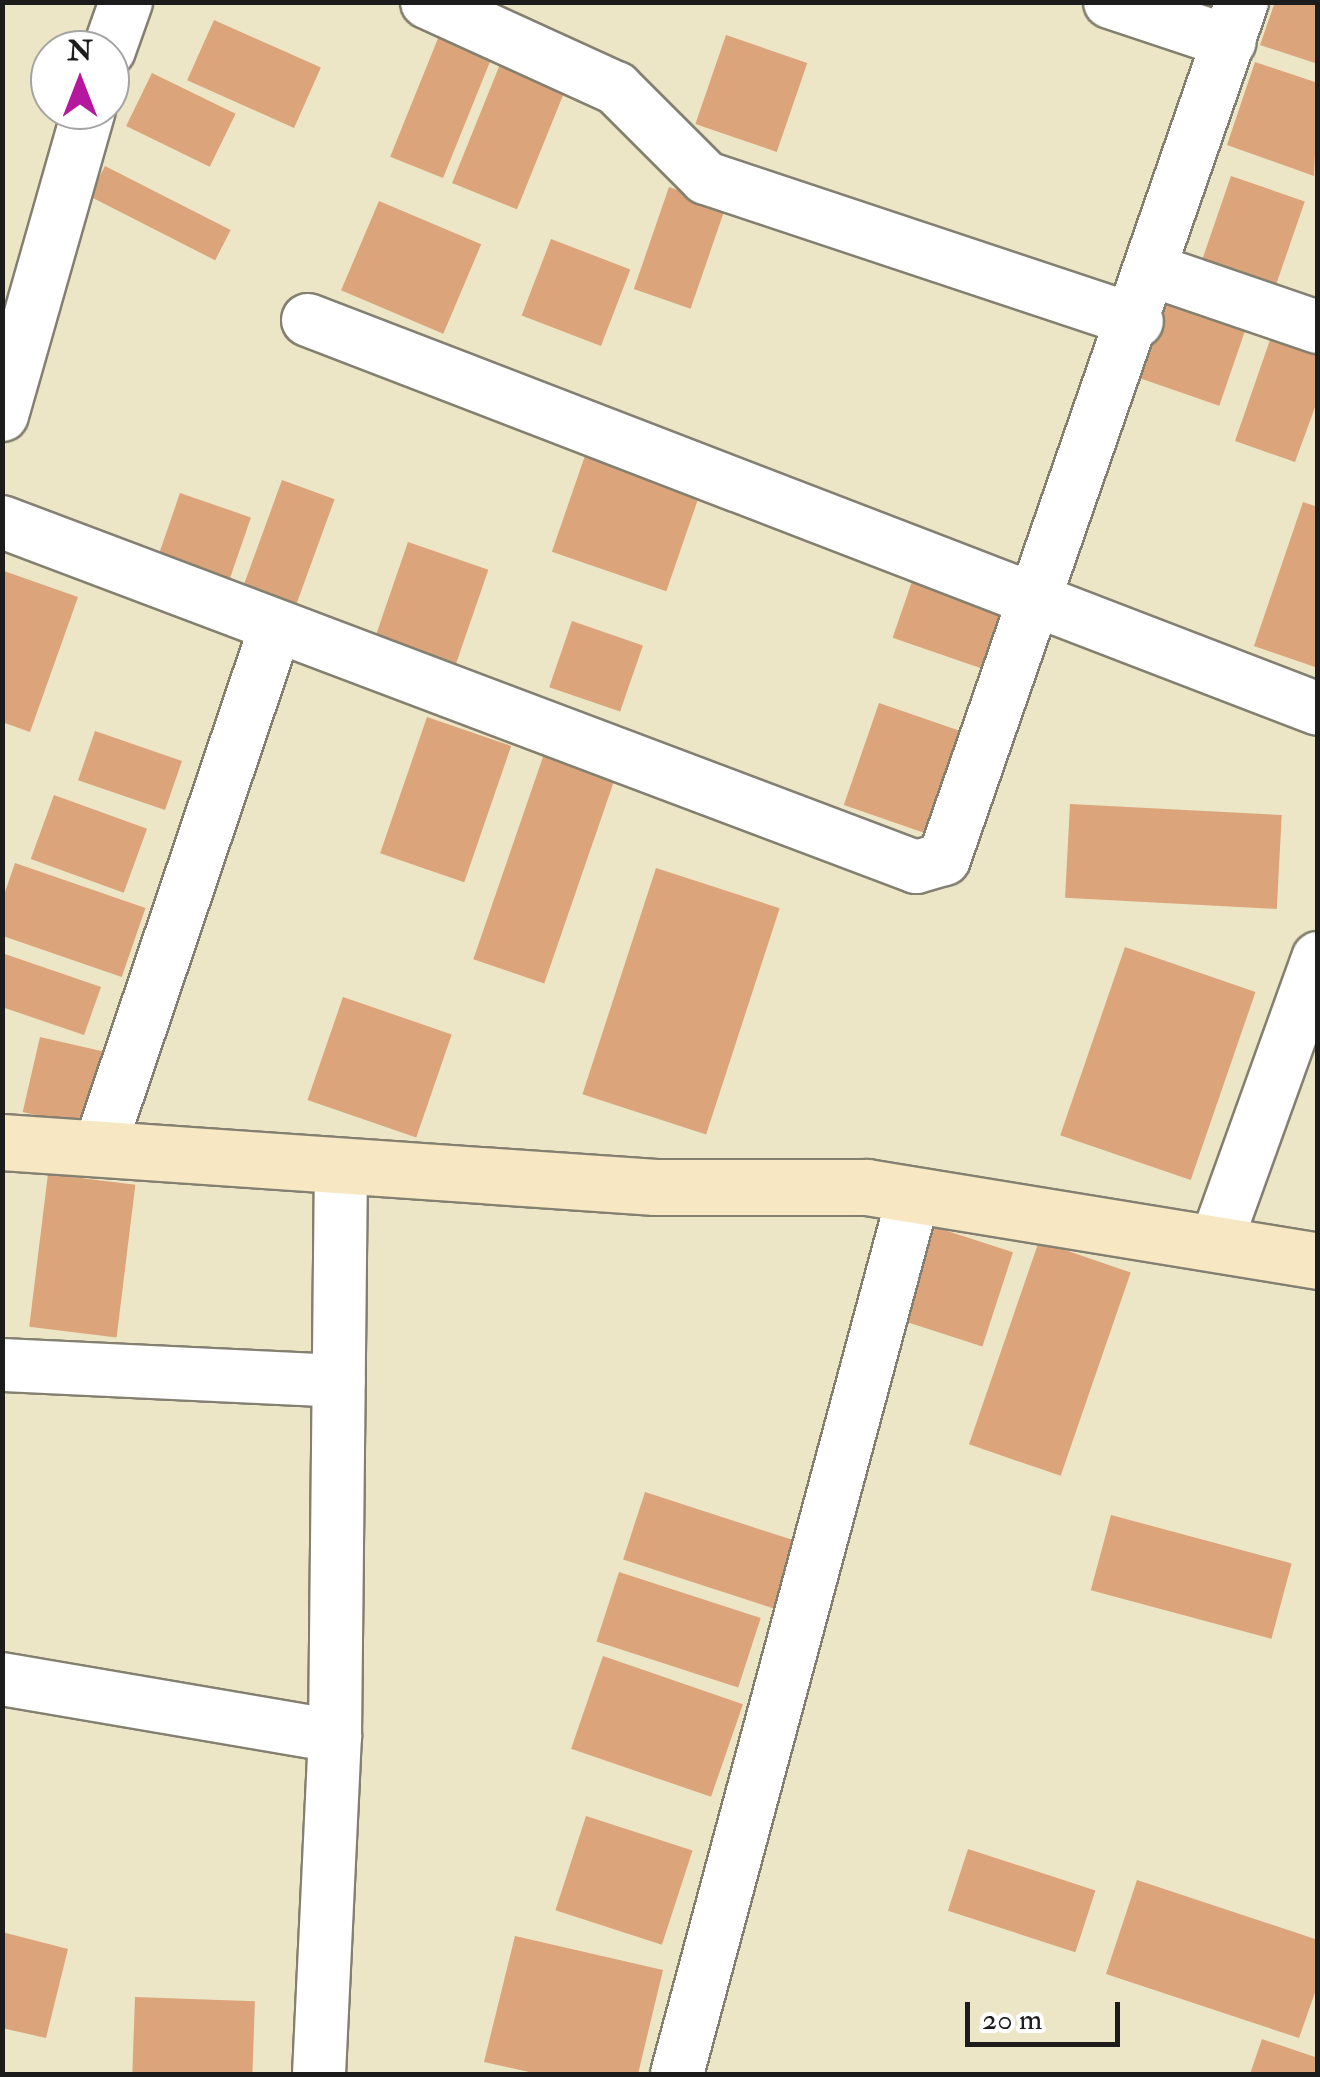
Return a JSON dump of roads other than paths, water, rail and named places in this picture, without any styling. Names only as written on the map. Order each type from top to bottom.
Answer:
[{"type":"street","points":[[117,30],[126,2]]},
{"type":"street","points":[[427,2],[616,88],[706,178],[1137,321]]},
{"type":"street","points":[[2,522],[274,629],[916,867],[944,858],[959,832],[1137,321],[1236,22],[1110,2]]},
{"type":"street","points":[[2,415],[82,130]]},
{"type":"street","points":[[1154,271],[1318,327]]},
{"type":"street","points":[[308,320],[1041,596],[1318,709]]},
{"type":"street","points":[[100,1149],[274,629]]},
{"type":"street","points":[[1216,1242],[1318,958]]},
{"type":"street","points":[[2,1142],[341,1167],[914,1194],[1318,1262]]},
{"type":"street","points":[[319,2074],[335,1736],[341,1167]]},
{"type":"street","points":[[677,2074],[914,1194]]},
{"type":"street","points":[[2,1365],[338,1381]]},
{"type":"street","points":[[2,1679],[335,1736]]}]
